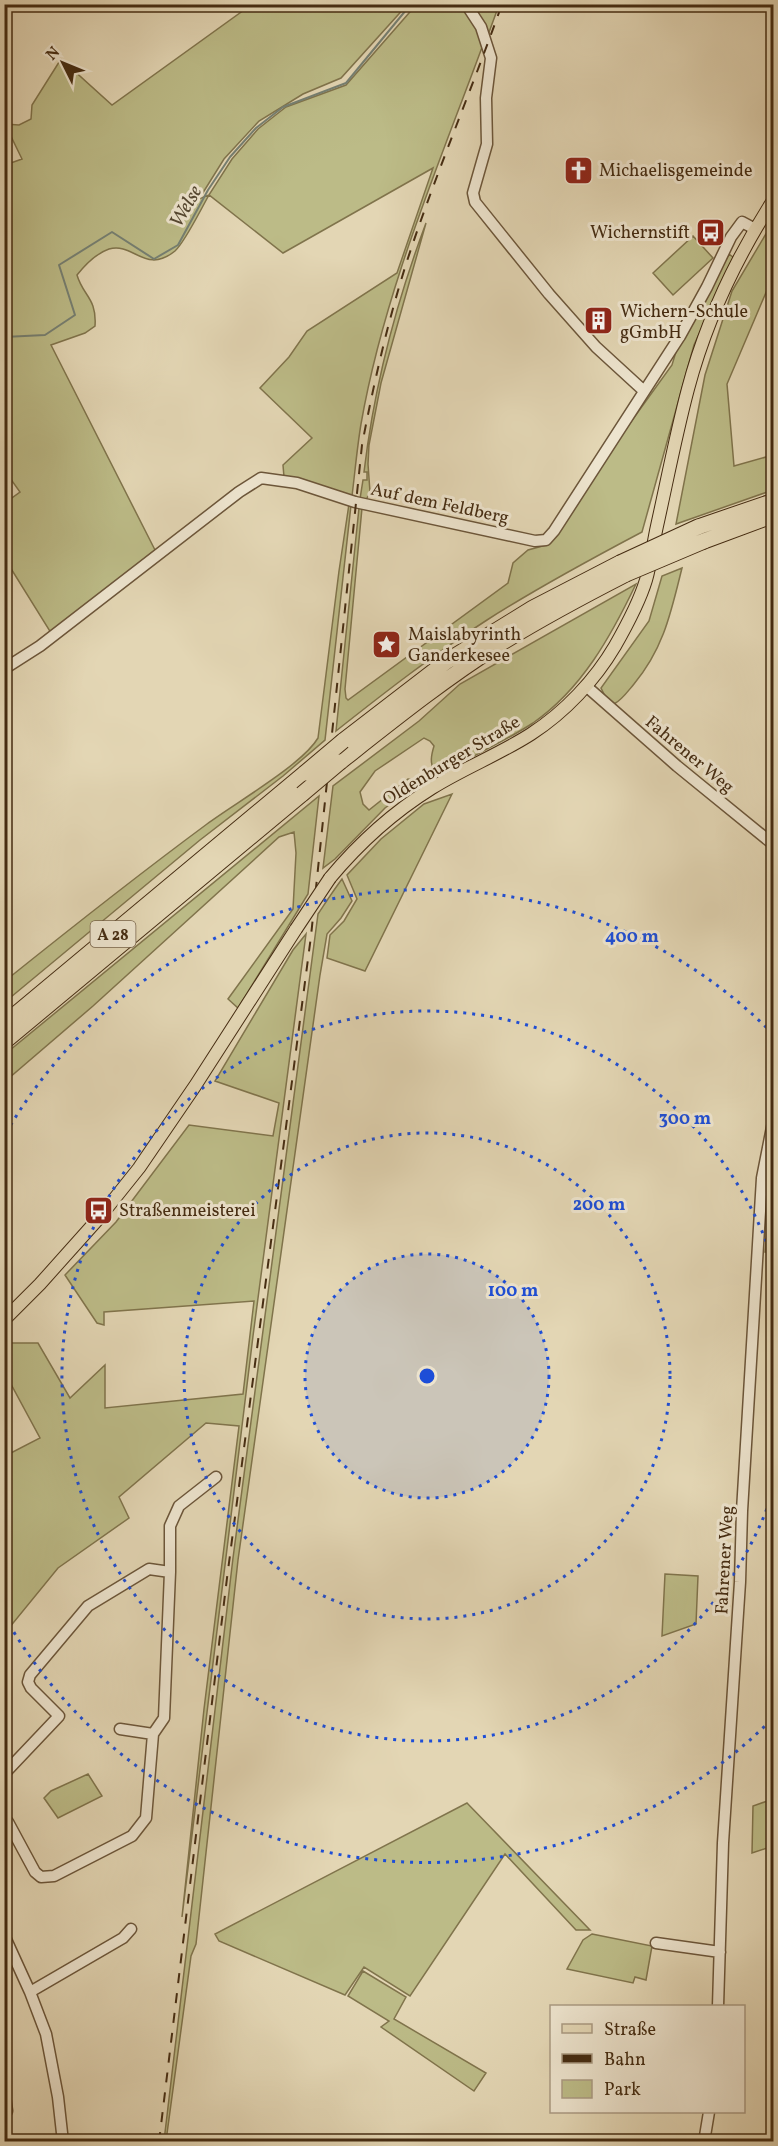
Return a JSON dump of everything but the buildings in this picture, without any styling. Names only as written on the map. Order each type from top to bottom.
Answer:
[{"type":"highway","name":"A 28","points":[[4,1024],[343,741],[447,662],[533,608],[774,501]]},
{"type":"highway","name":"A 28","points":[[701,534],[774,515]]},
{"type":"highway","name":"A 28","points":[[4,1042],[340,762],[413,705],[497,646],[623,568]]},
{"type":"main road","name":"Oldenburger Straße","points":[[4,1320],[40,1284],[99,1218],[139,1168],[330,878],[360,843],[384,821],[433,787],[532,734],[586,686],[614,647],[632,614],[646,580],[691,380],[710,321],[755,228],[774,199]]},
{"type":"street","points":[[466,4],[481,27],[491,58],[486,98],[487,144],[473,192],[476,202],[526,266],[588,338],[644,391]]},
{"type":"street","name":"Auf dem Feldberg","points":[[4,669],[40,646],[239,492],[261,478],[297,483],[363,504],[536,541],[546,540],[680,336],[731,237],[742,222],[755,228]]},
{"type":"street","name":"Fahrener Weg","points":[[586,686],[774,845]]},
{"type":"street","name":"Fahrener Weg","points":[[718,2005],[723,1843],[741,1582],[742,1517],[762,1178],[774,1117]]},
{"type":"street","points":[[6,1820],[35,1872],[41,1877],[54,1876],[132,1836],[146,1818],[153,1734],[164,1718],[170,1526],[179,1506],[216,1477]]},
{"type":"street","points":[[4,1774],[58,1716],[31,1688],[28,1682],[30,1675],[88,1606],[149,1569],[170,1572]]},
{"type":"street","points":[[120,1729],[153,1734]]},
{"type":"street","points":[[30,1992],[123,1938],[131,1929]]},
{"type":"street","points":[[4,1935],[46,2034],[58,2097],[63,2142]]},
{"type":"street","points":[[656,1942],[720,1952]]},
{"type":"street","points":[[4,2089],[7,2111],[4,2115]]},
{"type":"street","points":[[708,2113],[704,2140],[718,2142]]},
{"type":"green space","points":[[251,5],[407,5],[341,78],[303,94],[259,121],[224,159],[199,199],[209,195],[183,240],[175,251],[165,258],[148,259],[118,248],[109,249],[87,263],[77,275],[92,303],[95,326],[85,333],[51,345],[155,550],[51,633],[5,559],[5,503],[20,492],[5,471],[5,165],[22,159],[5,124],[19,125],[31,119],[32,105],[61,59],[112,105]]},
{"type":"green space","points":[[416,5],[460,5],[478,27],[484,42],[414,230],[383,326],[361,424],[352,496],[284,477],[283,465],[312,438],[260,388],[289,357],[307,331],[397,273],[433,168],[283,253],[209,195],[232,159],[258,129],[286,107],[346,85]]},
{"type":"green space","points":[[470,5],[499,5],[488,35]]},
{"type":"green space","points":[[773,222],[773,276],[727,384],[734,466],[773,455],[773,490],[676,524],[705,375],[732,291]]},
{"type":"green space","points":[[426,223],[381,383],[369,445],[370,492],[366,500],[360,499],[363,480],[367,480],[367,472],[364,472],[368,440],[380,377],[405,284]]},
{"type":"green space","points":[[693,236],[713,258],[673,295],[653,273]]},
{"type":"green space","points":[[729,254],[734,258],[694,345],[642,532],[544,585],[467,633],[336,731],[359,508],[362,508],[345,689],[348,700],[508,583],[513,563],[528,550],[546,545],[560,530],[625,430],[672,365],[678,345]]},
{"type":"green space","points":[[349,504],[351,505],[325,740],[283,776],[200,840],[5,1002],[5,981],[181,843],[283,772],[310,749],[318,738]]},
{"type":"green space","points":[[682,568],[665,629],[653,657],[634,684],[614,704],[605,696],[601,688],[649,621],[662,576]]},
{"type":"green space","points":[[636,584],[605,642],[581,678],[533,723],[440,774],[434,772],[432,765],[434,746],[424,738],[375,771],[360,792],[363,804],[369,810],[408,779],[415,780],[415,786],[385,808],[335,859],[323,868],[333,786],[419,721],[460,684]]},
{"type":"green space","points":[[452,794],[365,971],[327,958],[330,935],[344,921],[357,899],[347,875],[381,839],[424,804]]},
{"type":"green space","points":[[319,796],[308,894],[238,1008],[228,999],[293,909],[296,853],[294,832],[279,837],[93,1006],[9,1078],[4,1055]]},
{"type":"green space","points":[[342,879],[352,901],[327,934],[320,975],[238,1560],[196,1944],[191,1956],[166,2141],[164,2141],[233,1558],[318,914]]},
{"type":"green space","points":[[306,934],[253,1336],[182,1917],[204,1709],[239,1426],[206,1423],[119,1497],[129,1518],[58,1568],[5,1633],[5,1456],[40,1438],[5,1373],[5,1343],[38,1343],[70,1398],[105,1365],[105,1408],[243,1394],[254,1301],[104,1312],[104,1325],[97,1323],[65,1275],[116,1222],[189,1125],[273,1136],[279,1103],[215,1081],[293,950]]},
{"type":"green space","points":[[773,1141],[773,1252],[765,1252],[771,1192],[766,1177]]},
{"type":"green space","points":[[665,1574],[698,1576],[696,1624],[662,1636]]},
{"type":"green space","points":[[88,1774],[102,1796],[58,1818],[44,1798],[51,1791]]},
{"type":"green space","points":[[773,1799],[773,1846],[752,1853],[753,1806]]},
{"type":"green space","points":[[467,1803],[590,1930],[576,1930],[505,1854],[410,1996],[364,1967],[345,1995],[219,1941],[215,1934]]},
{"type":"green space","points":[[592,1934],[652,1946],[646,1980],[635,1977],[633,1983],[567,1969],[583,1940]]},
{"type":"green space","points":[[363,1971],[406,1997],[394,2019],[486,2073],[474,2091],[381,2027],[389,2021],[348,1996]]},
{"type":"waterway","name":"Welse","points":[[4,337],[45,335],[75,315],[59,265],[112,232],[154,259],[178,245],[208,190],[230,157],[256,128],[283,107],[346,83],[411,4]]},
{"type":"railway","points":[[159,2142],[227,1578],[311,936],[362,445],[382,351],[408,258],[502,4]]},
{"type":"place","name":"Michaelisgemeinde","points":[[578,170]]},
{"type":"place","name":"Wichernstift","points":[[711,232]]},
{"type":"place","name":"Wichern-Schule gGmbH","points":[[599,321]]},
{"type":"place","name":"Maislabyrinth Ganderkesee","points":[[387,644]]},
{"type":"place","name":"Straßenmeisterei","points":[[98,1210]]}]
